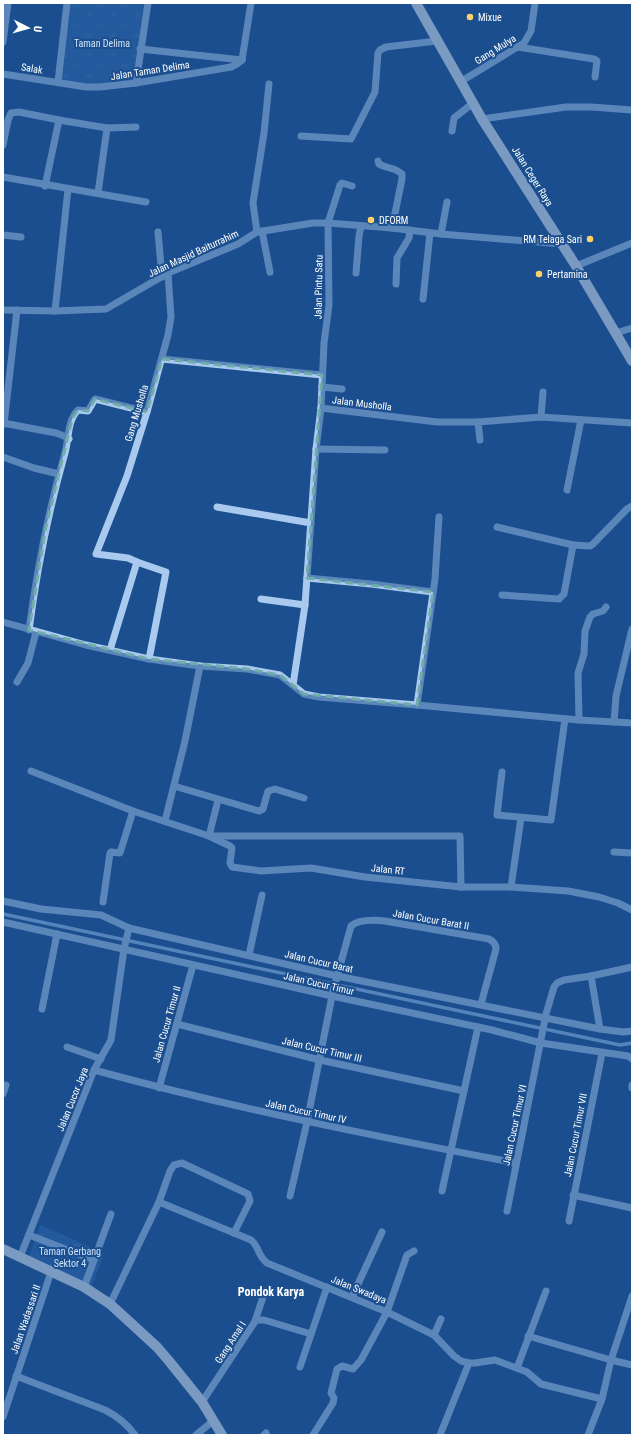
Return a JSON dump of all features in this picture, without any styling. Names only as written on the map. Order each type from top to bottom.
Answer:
[{"type":"main road","name":"Jalan Ceger Raya","points":[[416,3],[482,119],[576,266],[632,361]]},
{"type":"main road","points":[[3,1249],[84,1287],[110,1304],[157,1347],[202,1402],[222,1435]]},
{"type":"street","points":[[3,42],[8,3]]},
{"type":"street","points":[[58,82],[67,3]]},
{"type":"street","points":[[136,83],[148,3]]},
{"type":"street","points":[[140,49],[242,60],[251,3]]},
{"type":"street","name":"Gang Mulya","points":[[460,82],[524,43],[531,31],[535,3]]},
{"type":"street","points":[[301,136],[351,139],[375,92],[378,52],[386,46],[437,41]]},
{"type":"street","points":[[518,47],[594,59],[597,61],[595,77]]},
{"type":"street","name":"Jalan Taman Delima","points":[[58,82],[100,87],[136,83],[231,67],[242,60]]},
{"type":"street","name":"Salak","points":[[3,74],[58,82]]},
{"type":"street","points":[[268,84],[264,133],[252,203],[270,272]]},
{"type":"street","points":[[452,131],[454,118],[473,103]]},
{"type":"street","points":[[482,119],[566,107],[632,110]]},
{"type":"street","points":[[3,144],[11,113],[19,112],[107,128],[136,127]]},
{"type":"street","points":[[45,186],[58,120]]},
{"type":"street","points":[[98,193],[107,128]]},
{"type":"street","points":[[378,161],[382,166],[394,168],[402,174],[392,228]]},
{"type":"street","points":[[3,177],[45,186],[98,193],[146,202]]},
{"type":"street","name":"Jalan Pintu Satu","points":[[321,408],[324,343],[329,305],[328,223],[340,185],[342,183],[352,186]]},
{"type":"street","points":[[55,311],[68,189]]},
{"type":"street","points":[[441,234],[447,202]]},
{"type":"street","name":"Jalan Masjid Baiturrahim","points":[[3,310],[55,311],[106,308],[168,273],[238,244],[260,232],[313,223],[392,228],[430,233],[562,244]]},
{"type":"street","points":[[356,273],[361,226]]},
{"type":"street","points":[[396,284],[397,258],[409,238],[410,230]]},
{"type":"street","points":[[158,232],[162,277]]},
{"type":"street","points":[[423,299],[430,233]]},
{"type":"street","points":[[3,235],[21,237]]},
{"type":"street","points":[[576,266],[632,243]]},
{"type":"street","name":"Gang Musholla","points":[[137,562],[128,558],[96,554],[127,476],[162,359],[171,317],[168,273]]},
{"type":"street","points":[[17,310],[3,424],[56,433],[69,439]]},
{"type":"street","points":[[616,334],[632,328]]},
{"type":"street","points":[[162,359],[322,375]]},
{"type":"street","points":[[322,387],[342,389]]},
{"type":"street","points":[[541,417],[543,392]]},
{"type":"street","points":[[17,682],[28,662],[33,631],[33,601],[45,531],[69,439],[72,419],[78,410],[88,412],[95,399],[147,412]]},
{"type":"street","name":"Jalan Musholla","points":[[293,685],[307,578],[316,449],[321,408],[438,422],[478,422],[541,417],[632,423]]},
{"type":"street","points":[[567,490],[581,420]]},
{"type":"street","points":[[478,422],[480,440]]},
{"type":"street","points":[[316,449],[385,450]]},
{"type":"street","points":[[3,457],[34,468],[59,474]]},
{"type":"street","points":[[497,527],[573,545],[590,546],[627,509],[632,506]]},
{"type":"street","points":[[217,507],[310,523]]},
{"type":"street","points":[[417,705],[435,578],[439,517]]},
{"type":"street","points":[[502,595],[561,598],[564,594],[573,545]]},
{"type":"street","points":[[110,650],[137,562],[166,572],[148,659]]},
{"type":"street","points":[[307,578],[433,592]]},
{"type":"street","points":[[262,599],[304,605]]},
{"type":"street","points":[[579,720],[578,673],[584,654],[585,631],[590,617],[593,614],[603,611],[606,607]]},
{"type":"street","points":[[3,622],[33,631],[148,659],[200,666],[247,669],[280,675],[304,694],[319,698],[417,705],[565,719],[632,723]]},
{"type":"street","points":[[614,722],[616,696],[632,629]]},
{"type":"street","points":[[165,821],[200,666]]},
{"type":"street","points":[[502,772],[497,815],[551,820],[565,719]]},
{"type":"street","name":"Jalan RT","points":[[31,771],[133,811],[208,836],[230,846],[232,848],[230,863],[232,867],[261,871],[311,868],[365,877],[461,887],[511,887],[568,890],[599,897],[618,903],[632,910]]},
{"type":"street","points":[[174,786],[259,811],[263,809],[268,791],[270,790],[275,789],[304,798]]},
{"type":"street","points":[[218,800],[208,836],[460,836],[461,887]]},
{"type":"street","points":[[103,902],[110,853],[120,853],[133,811]]},
{"type":"street","points":[[511,887],[521,818]]},
{"type":"street","points":[[614,852],[632,854]]},
{"type":"street","points":[[249,955],[262,895]]},
{"type":"street","name":"Jalan Cucur Barat","points":[[3,901],[41,909],[101,915],[129,929],[249,955],[336,977],[481,1004],[545,1020],[623,1032],[632,1031]]},
{"type":"street","name":"Jalan Cucur Barat II","points":[[336,977],[350,928],[356,923],[385,921],[489,939],[494,943],[496,949],[481,1004]]},
{"type":"street","name":"Jalan Cucur Timur","points":[[3,922],[125,947],[193,965],[333,994],[541,1041],[602,1053],[628,1056],[632,1059]]},
{"type":"street","name":"Jalan Cucor Jaya","points":[[20,1257],[94,1070],[111,1040],[129,929]]},
{"type":"street","points":[[42,1009],[57,934]]},
{"type":"street","name":"Jalan Cucur Timur II","points":[[159,1088],[193,965]]},
{"type":"street","points":[[600,1029],[591,976],[632,967]]},
{"type":"street","name":"Jalan Cucur Timur VI","points":[[507,1211],[545,1020],[552,992],[555,984],[564,980],[591,976]]},
{"type":"street","points":[[290,1196],[307,1122],[336,977]]},
{"type":"street","name":"Jalan Cucur Timur III","points":[[177,1024],[320,1060],[464,1091]]},
{"type":"street","points":[[442,1191],[478,1027]]},
{"type":"street","points":[[67,1047],[101,1059]]},
{"type":"street","name":"Jalan Cucur Timur VII","points":[[569,1221],[602,1053]]},
{"type":"street","name":"Jalan Cucur Timur IV","points":[[94,1070],[159,1088],[307,1122],[516,1164]]},
{"type":"street","points":[[3,1094],[6,1085]]},
{"type":"street","points":[[110,1304],[159,1202],[170,1171],[174,1165],[182,1164],[248,1194],[250,1201],[234,1234]]},
{"type":"street","points":[[573,1196],[632,1208]]},
{"type":"street","name":"Jalan Swadaya","points":[[159,1202],[253,1241],[256,1244],[261,1257],[267,1262],[387,1312],[434,1335],[456,1358],[469,1363]]},
{"type":"street","points":[[84,1287],[111,1214]]},
{"type":"street","points":[[352,1297],[382,1232]]},
{"type":"street","points":[[29,1235],[94,1260]]},
{"type":"street","points":[[313,1435],[333,1404],[334,1398],[331,1393],[337,1369],[342,1366],[353,1369],[361,1360],[387,1312],[406,1255],[414,1252]]},
{"type":"street","name":"Jalan Wadassari II","points":[[3,1417],[7,1394],[16,1376],[51,1272]]},
{"type":"street","points":[[300,1367],[327,1287]]},
{"type":"street","points":[[255,1321],[265,1291]]},
{"type":"street","points":[[517,1368],[546,1291]]},
{"type":"street","points":[[588,1435],[602,1399],[612,1360],[632,1296]]},
{"type":"street","name":"Gang Amal I","points":[[202,1402],[255,1321],[259,1319],[264,1320],[311,1334]]},
{"type":"street","points":[[434,1335],[441,1319]]},
{"type":"street","points":[[528,1336],[632,1365]]},
{"type":"street","points":[[440,1435],[469,1363],[495,1360],[530,1373],[541,1384],[602,1399]]},
{"type":"street","points":[[16,1376],[105,1410],[125,1423],[135,1435]]},
{"type":"street","points":[[196,1435],[213,1421]]},
{"type":"highlighted area","points":[[162,359],[322,375],[307,578],[433,592],[417,705],[304,694],[280,675],[247,669],[149,659],[29,630],[45,531],[72,419],[78,410],[88,411],[95,399],[147,412]]},
{"type":"green space","name":"Taman Delima","points":[[67,3],[148,3],[136,83],[114,86],[58,82]]},
{"type":"green space","name":"Taman Gerbang Sektor 4","points":[[40,1225],[104,1253],[92,1286],[29,1257]]},
{"type":"waterway","points":[[3,914],[620,1045],[632,1043]]},
{"type":"place","name":"Mixue","points":[[470,17]]},
{"type":"place","name":"DFORM","points":[[371,220]]},
{"type":"place","name":"RM Telaga Sari","points":[[590,239]]},
{"type":"place","name":"Pertamina","points":[[539,274]]},
{"type":"district","name":"Pondok Karya","points":[[271,1292]]}]
